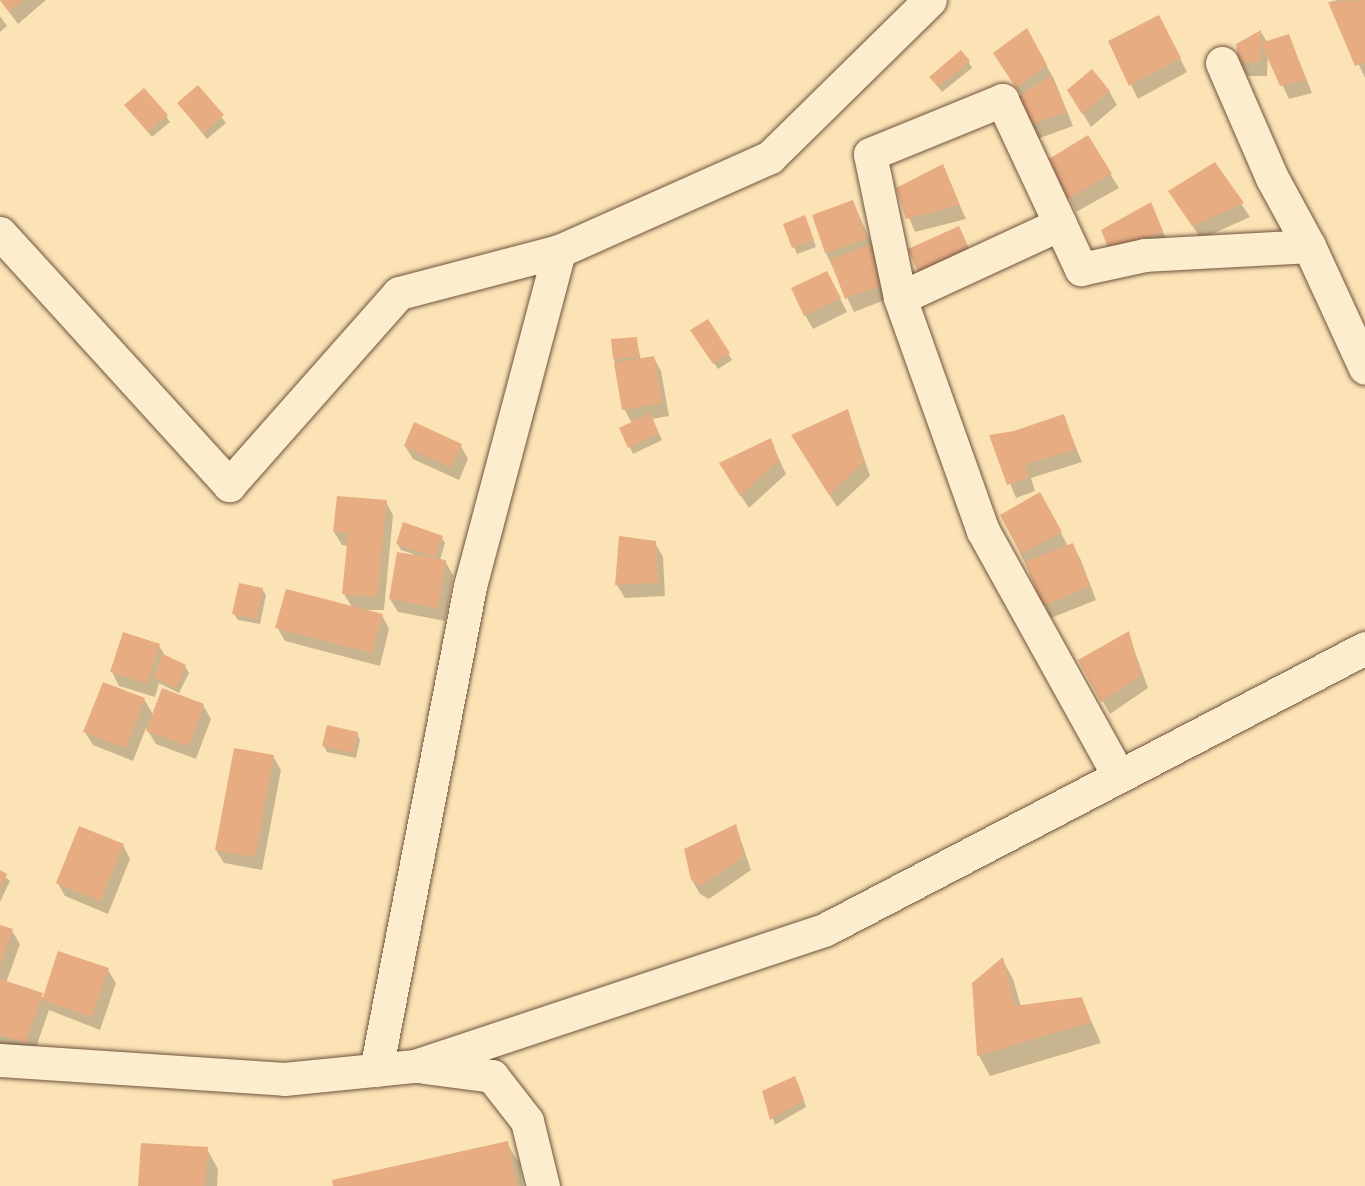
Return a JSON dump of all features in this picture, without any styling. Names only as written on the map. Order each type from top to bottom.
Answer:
[{"type":"street","points":[[0,233],[229,485],[399,292],[559,251],[770,157],[930,0]]},
{"type":"street","points":[[1222,63],[1272,178],[1309,246],[1365,368]]},
{"type":"street","points":[[1119,776],[982,531],[900,298],[870,154],[1002,100],[1081,269],[1145,255],[1309,246]]},
{"type":"street","points":[[900,298],[1060,224]]},
{"type":"street","points":[[376,1070],[470,586],[559,251]]},
{"type":"street","points":[[0,1060],[284,1079],[415,1066],[826,929],[1365,648]]},
{"type":"street","points":[[415,1066],[492,1076],[527,1121],[543,1186]]},
{"type":"building","points":[[0,0],[23,0],[9,12]]},
{"type":"building","points":[[1365,0],[1365,63],[1355,66],[1328,2]]},
{"type":"building","points":[[1159,15],[1181,58],[1129,86],[1108,41]]},
{"type":"building","points":[[1027,28],[1047,65],[1016,88],[993,53]]},
{"type":"building","points":[[1261,30],[1260,62],[1239,63],[1236,44]]},
{"type":"building","points":[[1289,34],[1306,80],[1280,86],[1261,43]]},
{"type":"building","points":[[961,50],[970,61],[938,87],[929,77]]},
{"type":"building","points":[[1092,69],[1110,91],[1082,114],[1067,90]]},
{"type":"building","points":[[1051,76],[1067,112],[1027,126],[1014,99]]},
{"type":"building","points":[[198,85],[224,115],[203,133],[177,103]]},
{"type":"building","points":[[144,88],[168,115],[148,132],[124,105]]},
{"type":"building","points":[[1088,135],[1112,174],[1067,199],[1049,159]]},
{"type":"building","points":[[1215,162],[1244,203],[1192,226],[1168,191]]},
{"type":"building","points":[[943,164],[960,205],[906,219],[896,188]]},
{"type":"building","points":[[853,200],[867,239],[825,253],[812,215]]},
{"type":"building","points":[[1151,202],[1163,231],[1111,255],[1101,230]]},
{"type":"building","points":[[805,215],[814,240],[792,248],[783,224]]},
{"type":"building","points":[[959,226],[972,255],[920,277],[908,249]]},
{"type":"building","points":[[874,243],[889,282],[845,299],[830,260]]},
{"type":"building","points":[[827,271],[841,298],[804,316],[791,288]]},
{"type":"building","points":[[708,319],[730,353],[713,364],[690,330]]},
{"type":"building","points":[[637,337],[639,357],[613,359],[611,339]]},
{"type":"building","points":[[654,356],[662,403],[622,410],[614,363]]},
{"type":"building","points":[[848,409],[864,462],[829,495],[791,435]]},
{"type":"building","points":[[650,413],[659,433],[628,448],[619,428]]},
{"type":"building","points":[[1064,414],[1076,449],[1025,465],[1029,477],[1007,485],[989,435],[1014,431]]},
{"type":"building","points":[[414,422],[462,444],[451,468],[404,446]]},
{"type":"building","points":[[771,438],[779,460],[740,496],[719,463]]},
{"type":"building","points":[[1040,492],[1062,532],[1021,554],[1000,515]]},
{"type":"building","points":[[337,496],[387,500],[377,597],[342,594],[348,533],[333,532]]},
{"type":"building","points":[[403,522],[443,536],[435,557],[396,544]]},
{"type":"building","points":[[619,536],[656,541],[658,583],[615,585]]},
{"type":"building","points":[[1073,543],[1090,586],[1042,606],[1025,562]]},
{"type":"building","points":[[397,552],[446,560],[438,608],[389,599]]},
{"type":"building","points":[[239,583],[263,588],[257,619],[232,614]]},
{"type":"building","points":[[286,589],[383,614],[372,653],[275,628]]},
{"type":"building","points":[[1129,631],[1141,675],[1101,702],[1078,660]]},
{"type":"building","points":[[123,632],[160,644],[147,684],[110,672]]},
{"type":"building","points":[[163,654],[186,665],[176,688],[153,677]]},
{"type":"building","points":[[103,682],[145,698],[126,748],[83,732]]},
{"type":"building","points":[[162,688],[204,704],[189,746],[146,731]]},
{"type":"building","points":[[327,725],[358,732],[353,753],[322,746]]},
{"type":"building","points":[[234,748],[274,755],[255,857],[215,850]]},
{"type":"building","points":[[736,824],[744,856],[701,886],[691,880],[684,849]]},
{"type":"building","points":[[79,826],[124,844],[100,901],[56,883]]},
{"type":"building","points":[[0,870],[7,874],[0,889]]},
{"type":"building","points":[[0,925],[13,929],[0,966]]},
{"type":"building","points":[[58,951],[109,968],[92,1017],[42,1000]]},
{"type":"building","points":[[1003,957],[1015,1006],[1082,997],[1091,1022],[977,1056],[972,983]]},
{"type":"building","points":[[0,979],[43,993],[25,1043],[0,1035]]},
{"type":"building","points":[[795,1076],[804,1100],[770,1120],[762,1091]]},
{"type":"building","points":[[508,1141],[517,1186],[333,1186],[332,1180]]},
{"type":"building","points":[[141,1143],[208,1147],[205,1186],[138,1186]]}]
